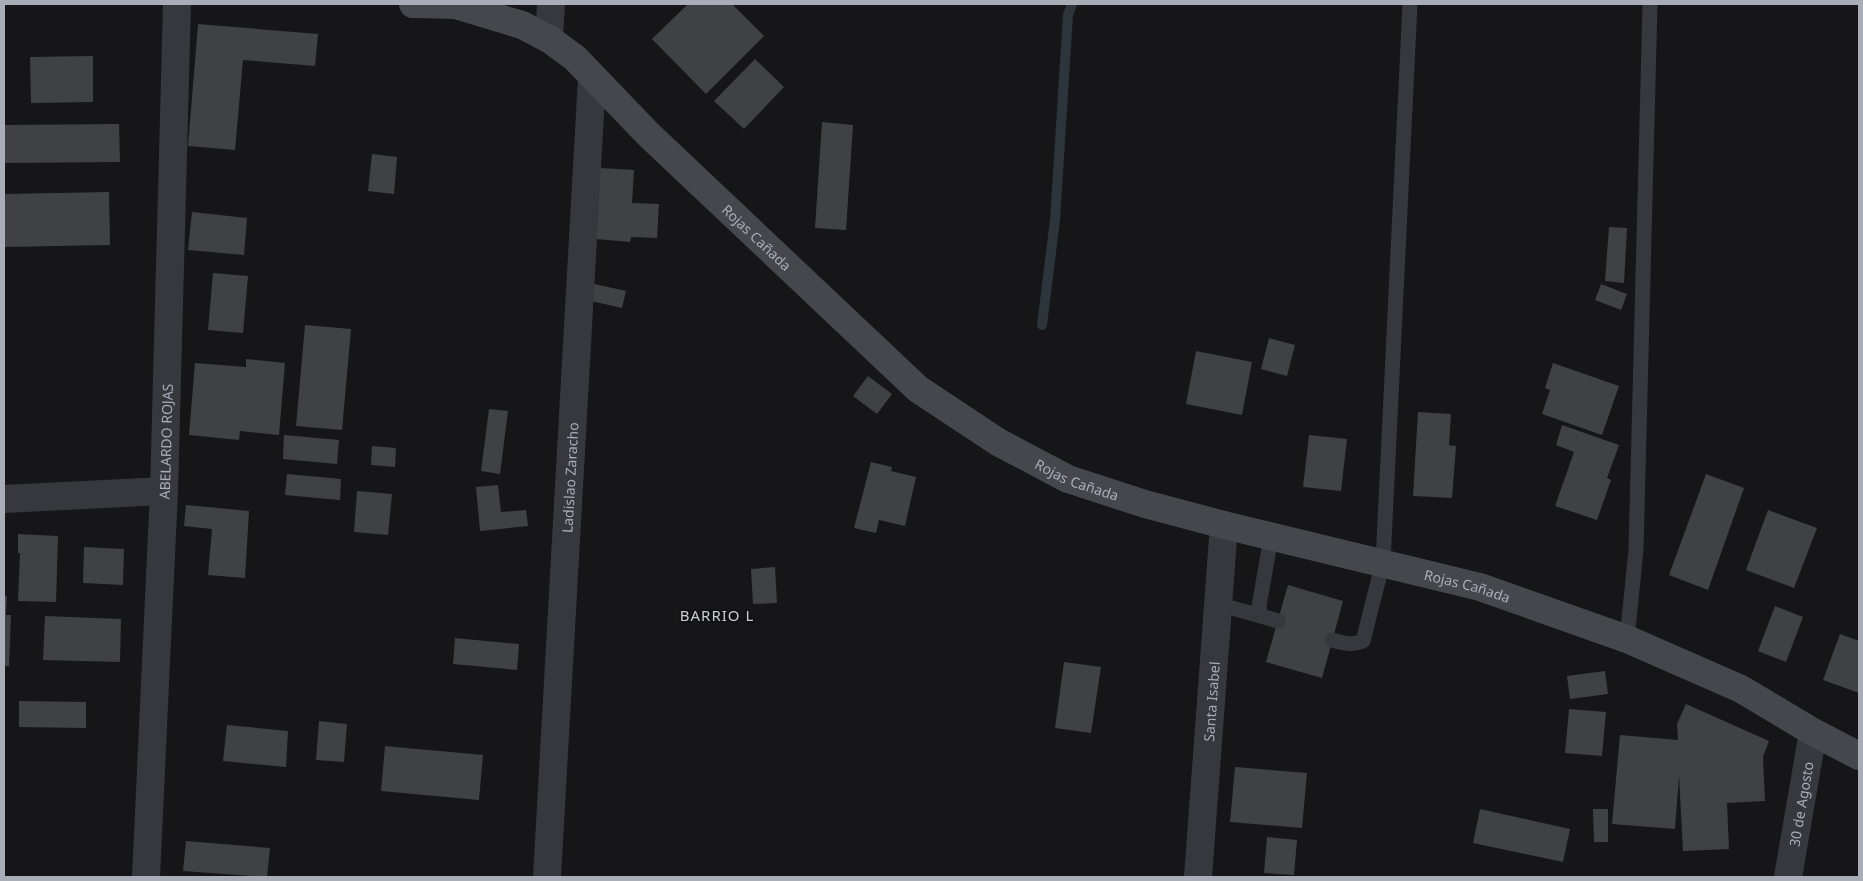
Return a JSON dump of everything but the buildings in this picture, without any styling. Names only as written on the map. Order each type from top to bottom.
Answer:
[{"type":"main road","name":"Rojas Cañada","points":[[413,4],[456,5],[522,25],[549,40],[575,58],[592,78],[662,148],[918,389],[998,442],[1068,479],[1145,504],[1224,525],[1480,587],[1627,639],[1741,689],[1813,732],[1859,756]]},
{"type":"street","name":"ABELARDO ROJAS","points":[[146,877],[164,490],[177,4]]},
{"type":"street","points":[[549,40],[551,4]]},
{"type":"street","name":"Ladislao Zaracho","points":[[547,877],[592,78]]},
{"type":"street","points":[[4,499],[164,490]]},
{"type":"street","name":"Santa Isabel","points":[[1198,877],[1224,525]]},
{"type":"street","name":"30 de Agosto","points":[[1788,877],[1813,732]]},
{"type":"lane","points":[[1332,640],[1348,644],[1356,644],[1363,641],[1383,562],[1410,4]]},
{"type":"lane","points":[[1627,639],[1637,540],[1650,4]]},
{"type":"lane","points":[[1261,616],[1259,606],[1260,595],[1271,537]]},
{"type":"lane","points":[[1217,604],[1278,621]]},
{"type":"waterway","points":[[1042,325],[1055,220],[1068,15],[1072,4]]},
{"type":"district","name":"BARRIO L","points":[[717,615]]}]
